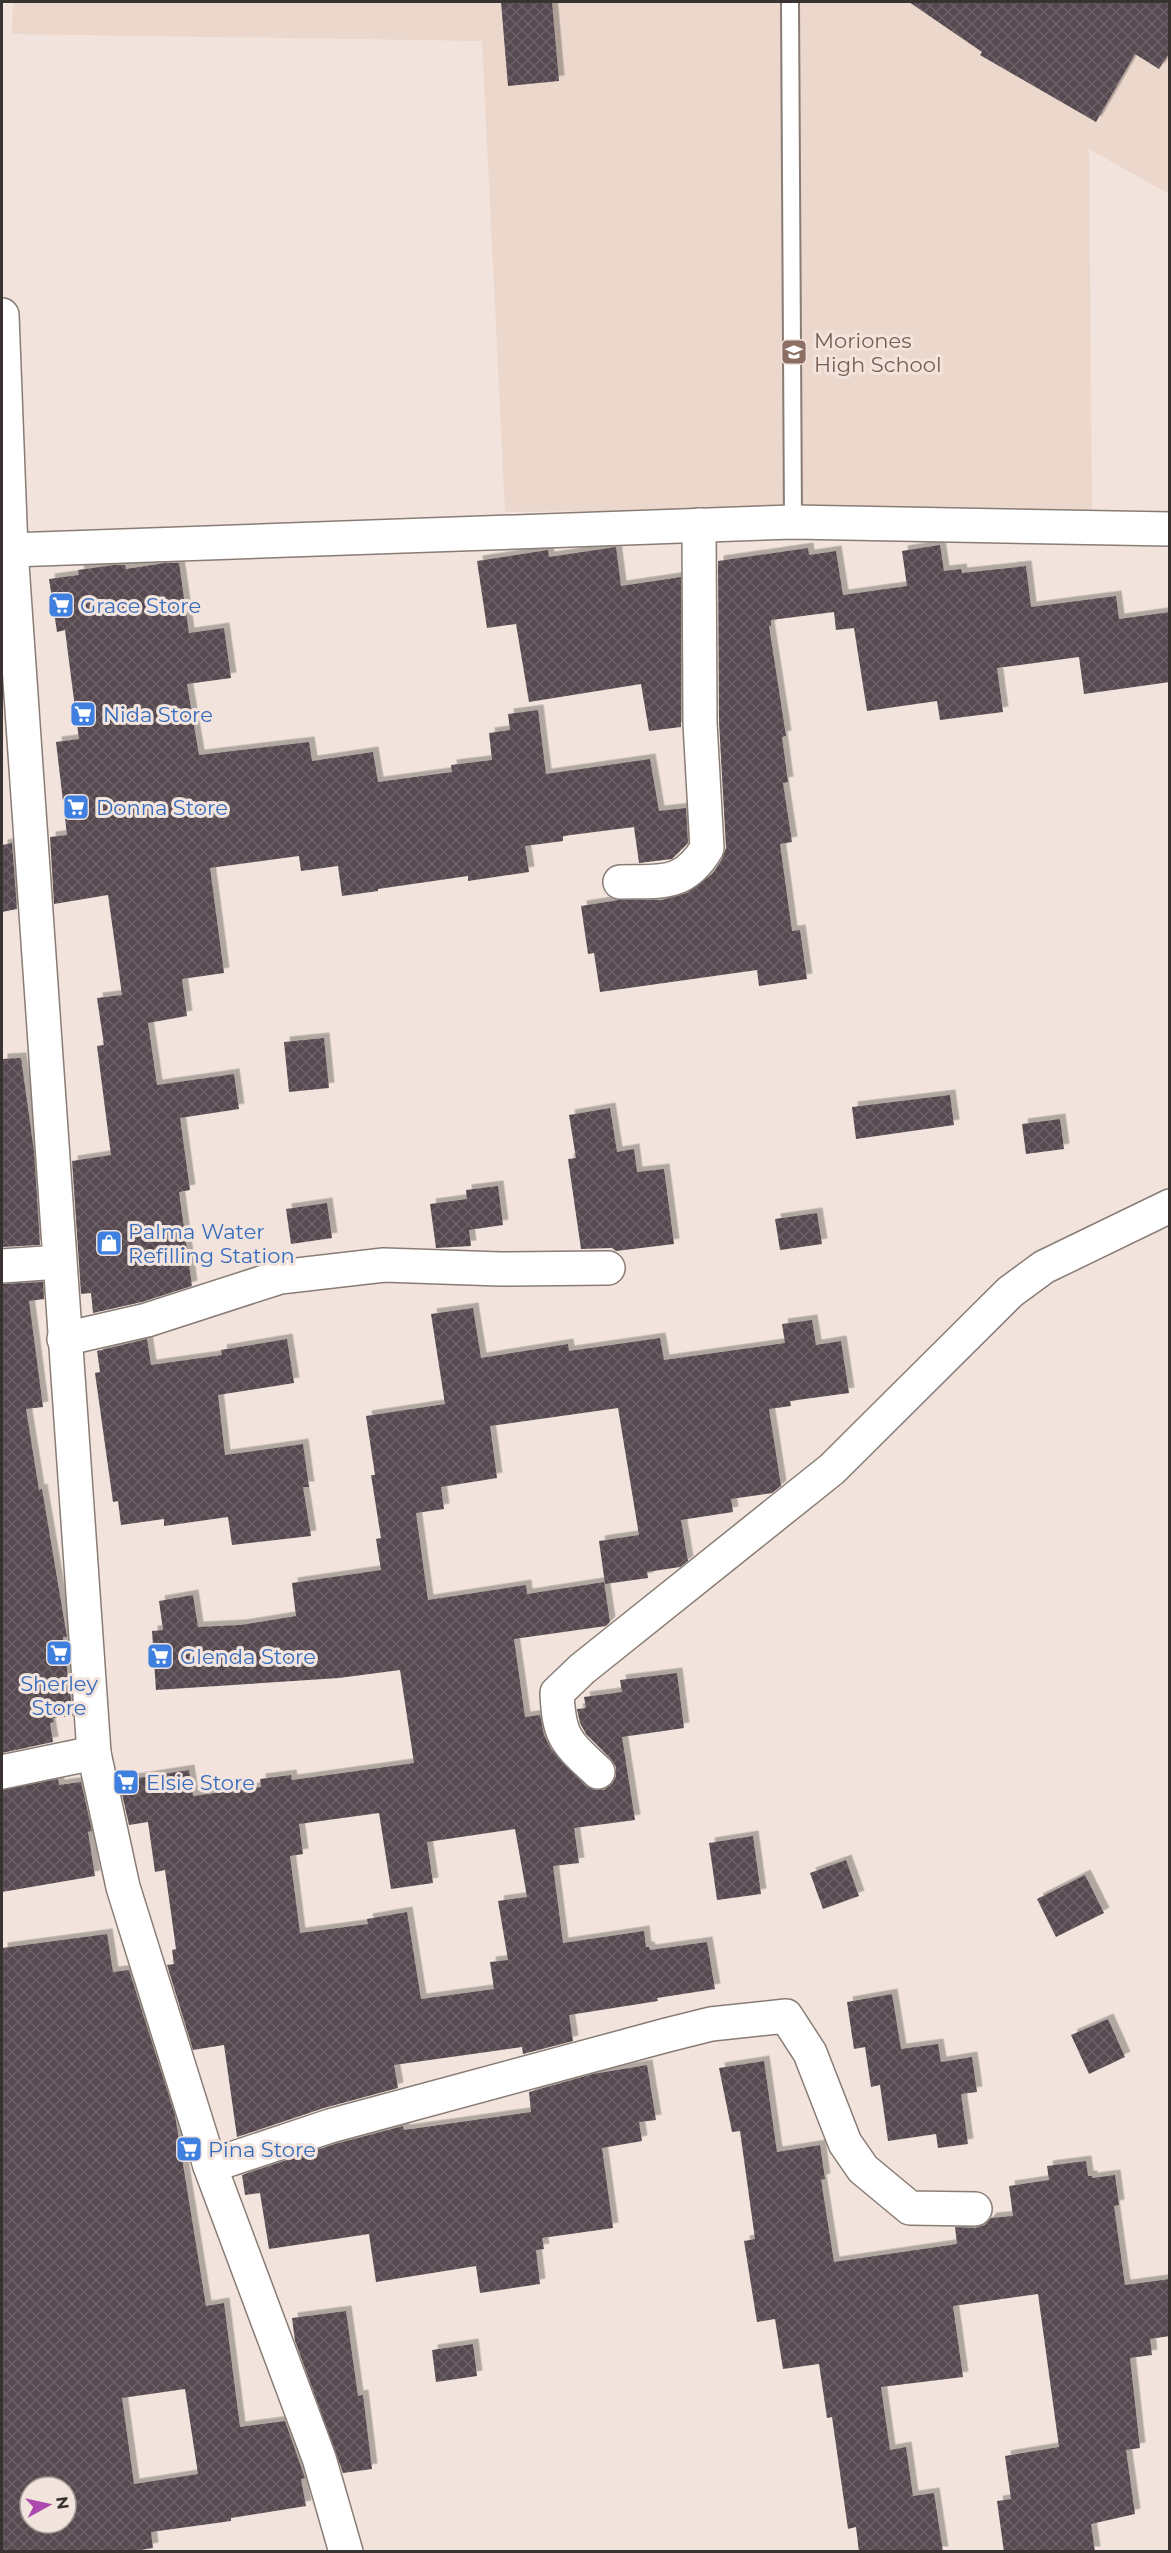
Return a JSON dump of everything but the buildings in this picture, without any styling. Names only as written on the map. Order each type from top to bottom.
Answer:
[{"type":"street","points":[[2,315],[11,550],[8,598],[94,1753],[123,1887],[210,2166],[319,2458],[346,2552]]},
{"type":"street","points":[[11,550],[793,522],[1170,529]]},
{"type":"street","points":[[620,882],[672,881],[698,864],[707,848],[700,723],[699,525]]},
{"type":"street","points":[[598,1772],[567,1744],[558,1717],[557,1693],[582,1669],[832,1469],[1010,1292],[1044,1267],[1169,1202]]},
{"type":"street","points":[[2,1266],[59,1262]]},
{"type":"street","points":[[64,1339],[147,1320],[280,1277],[384,1265],[500,1269],[608,1268]]},
{"type":"street","points":[[2,1772],[94,1753]]},
{"type":"street","points":[[210,2166],[330,2126],[667,2035],[711,2025],[786,2016],[810,2053],[845,2143],[863,2169],[910,2208],[975,2209]]},
{"type":"lane","points":[[790,2],[793,522]]},
{"type":"shaded area","name":"Moriones High School","points":[[13,2],[1169,2],[1169,194],[1089,149],[1092,513],[784,509],[505,512],[482,41],[12,34]]},
{"type":"place","name":"Moriones High School","points":[[794,352]]},
{"type":"place","name":"Grace Store","points":[[61,605]]},
{"type":"place","name":"Nida Store","points":[[83,714]]},
{"type":"place","name":"Donna Store","points":[[76,807]]},
{"type":"place","name":"Palma Water Refilling Station","points":[[109,1243]]},
{"type":"place","name":"Sherley Store","points":[[59,1653]]},
{"type":"place","name":"Glenda Store","points":[[160,1656]]},
{"type":"place","name":"Elsie Store","points":[[126,1782]]},
{"type":"place","name":"Pina Store","points":[[189,2149]]}]
